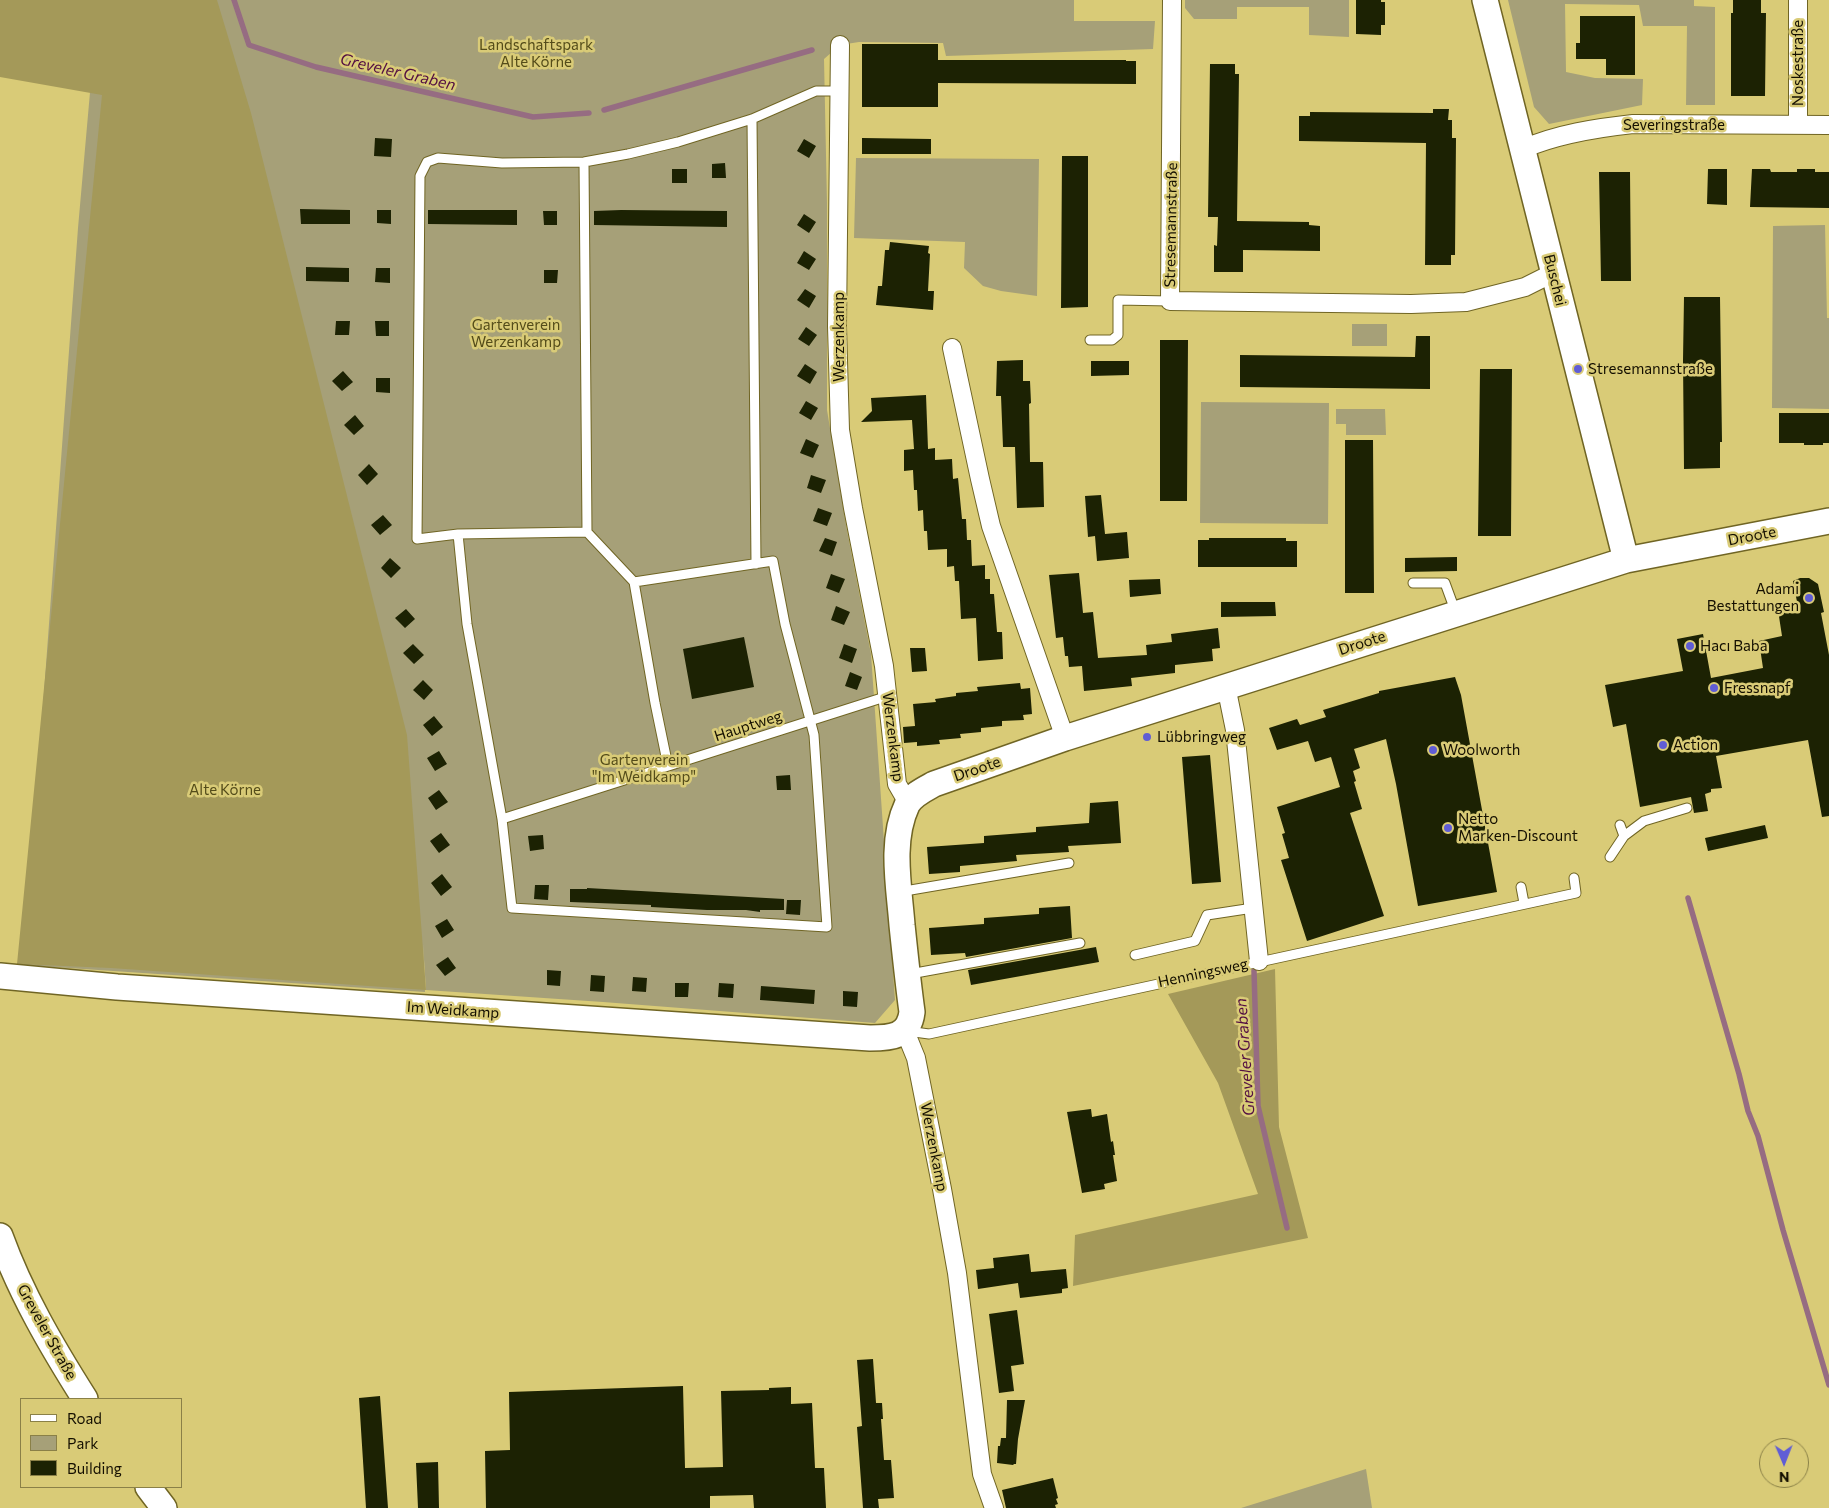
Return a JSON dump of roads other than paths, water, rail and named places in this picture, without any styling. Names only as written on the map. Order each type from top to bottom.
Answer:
[{"type":"street","name":"Stresemannstraße","points":[[1172,0],[1170,301],[1411,304],[1466,302],[1525,287],[1553,273]]},
{"type":"street","name":"Buschei","points":[[1485,0],[1626,560]]},
{"type":"street","name":"Noskestraße","points":[[1798,0],[1798,125]]},
{"type":"street","name":"Werzenkamp","points":[[840,45],[840,226],[837,326],[840,430],[853,508],[883,657],[897,784],[908,803],[899,829],[898,860],[899,892],[912,1012],[905,1031],[916,1058],[942,1189],[957,1274],[982,1474],[994,1508]]},
{"type":"street","name":"Severingstraße","points":[[1523,149],[1539,142],[1602,127],[1633,124],[1829,125]]},
{"type":"street","points":[[952,348],[991,526],[1065,738]]},
{"type":"street","name":"Droote","points":[[908,803],[920,792],[934,784],[1065,738],[1626,560],[1829,521]]},
{"type":"street","name":"Henningsweg","points":[[1226,686],[1235,730],[1259,961]]},
{"type":"street","name":"Im Weidkamp","points":[[0,976],[127,988],[870,1038],[889,1038],[905,1031]]},
{"type":"street","name":"Greveler Straße","points":[[0,1236],[13,1271],[50,1344],[84,1398]]},
{"type":"street","points":[[149,1488],[164,1508]]},
{"type":"lane","points":[[587,532],[458,534],[418,539],[420,176],[427,162],[438,158],[502,163],[584,162],[678,142],[752,119],[816,92],[839,91]]},
{"type":"lane","points":[[752,119],[756,564]]},
{"type":"lane","points":[[584,162],[587,532],[634,582],[654,703],[668,766]]},
{"type":"lane","points":[[1090,340],[1112,340],[1118,335],[1118,300],[1170,301]]},
{"type":"lane","points":[[458,534],[467,624],[502,819],[512,908],[827,927],[814,735],[785,624],[773,561],[634,582]]},
{"type":"lane","points":[[1413,583],[1445,583],[1456,613]]},
{"type":"lane","name":"Hauptweg","points":[[502,819],[888,696]]},
{"type":"lane","points":[[1610,857],[1624,836],[1644,821],[1687,808]]},
{"type":"lane","points":[[1620,825],[1624,836]]},
{"type":"lane","points":[[899,892],[1069,863]]},
{"type":"lane","points":[[1259,961],[1576,893],[1574,878]]},
{"type":"lane","points":[[1521,887],[1524,903]]},
{"type":"lane","points":[[1136,955],[1195,941],[1207,915],[1253,908]]},
{"type":"lane","points":[[907,975],[1080,943]]},
{"type":"lane","name":"Henningsweg","points":[[905,1031],[929,1034],[1259,961]]},
{"type":"waterway","name":"Greveler Graben","points":[[234,0],[249,45],[316,67],[533,117],[589,113]]},
{"type":"waterway","name":"Greveler Graben","points":[[604,110],[812,50]]},
{"type":"waterway","points":[[1688,898],[1748,1111],[1758,1136],[1783,1230],[1829,1385]]},
{"type":"waterway","name":"Greveler Graben","points":[[1254,971],[1258,1106],[1287,1228]]},
{"type":"place","name":"Stresemannstraße","points":[[1578,369]]},
{"type":"place","name":"Adami Bestattungen","points":[[1809,598]]},
{"type":"place","name":"Hacı Baba","points":[[1690,646]]},
{"type":"place","name":"Fressnapf","points":[[1714,688]]},
{"type":"place","name":"Lübbringweg","points":[[1147,737]]},
{"type":"place","name":"Action","points":[[1663,745]]},
{"type":"place","name":"Woolworth","points":[[1433,750]]},
{"type":"place","name":"Netto Marken-Discount","points":[[1448,828]]},
{"type":"park label","name":"Landschaftspark Alte Körne","points":[[536,54]]},
{"type":"park label","name":"Gartenverein Werzenkamp","points":[[516,334]]},
{"type":"park label","name":"Gartenverein \"Im Weidkamp\"","points":[[644,768]]},
{"type":"park label","name":"Alte Körne","points":[[225,790]]}]
